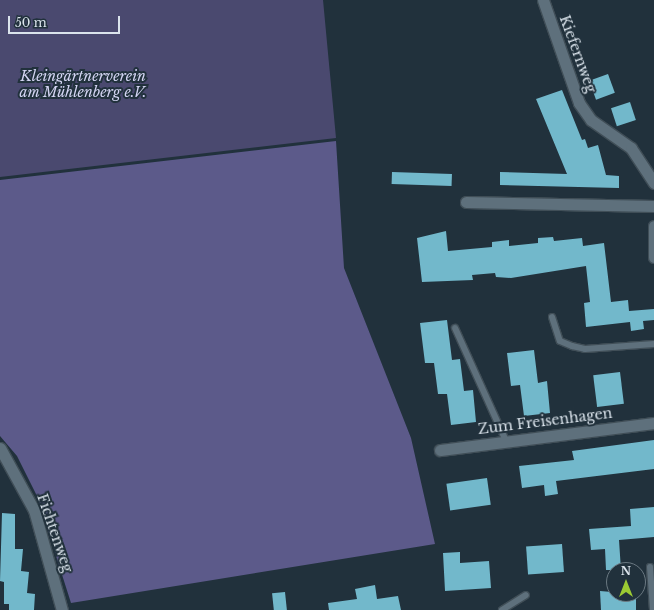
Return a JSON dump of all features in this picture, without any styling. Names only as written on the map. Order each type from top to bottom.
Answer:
[{"type":"street","name":"Kiefernweg","points":[[543,0],[579,103],[590,120],[631,148],[654,183]]},
{"type":"street","points":[[466,202],[654,206]]},
{"type":"street","points":[[654,226],[654,257]]},
{"type":"street","name":"Zum Freisenhagen","points":[[440,450],[654,423]]},
{"type":"street","name":"Fichtenweg","points":[[0,448],[34,510],[62,610]]},
{"type":"lane","points":[[552,317],[555,333],[572,346],[585,349],[654,344]]},
{"type":"lane","points":[[455,328],[506,441]]},
{"type":"lane","points":[[650,567],[653,610]]},
{"type":"lane","points":[[502,610],[526,596]]},
{"type":"green space","name":"Kleingärtnerverein am Mühlenberg e.V.","points":[[0,0],[323,0],[336,138],[0,177]]},
{"type":"shaded area","points":[[336,141],[344,268],[411,438],[435,544],[71,603],[37,496],[17,456],[0,436],[0,180]]},
{"type":"building","points":[[608,74],[615,93],[596,100],[589,81]]},
{"type":"building","points":[[562,90],[582,140],[585,139],[588,148],[598,145],[606,175],[619,176],[619,188],[500,185],[500,172],[567,174],[536,99]]},
{"type":"building","points":[[630,102],[636,120],[617,126],[611,108]]},
{"type":"building","points":[[392,172],[452,174],[452,186],[392,184]]},
{"type":"building","points":[[446,231],[448,251],[492,247],[492,242],[509,240],[509,246],[538,243],[538,238],[553,237],[554,241],[582,238],[583,246],[604,243],[611,302],[628,300],[629,311],[654,309],[654,320],[643,321],[644,329],[631,331],[630,322],[586,327],[584,303],[590,302],[586,266],[511,278],[496,277],[495,273],[472,275],[473,280],[422,282],[417,238]]},
{"type":"building","points":[[447,320],[452,360],[460,359],[464,391],[473,390],[476,422],[451,425],[447,394],[438,394],[434,363],[425,363],[420,323]]},
{"type":"building","points":[[534,350],[538,383],[547,381],[550,413],[524,416],[520,385],[511,386],[507,353]]},
{"type":"building","points":[[620,372],[624,404],[597,407],[593,375]]},
{"type":"building","points":[[654,440],[654,469],[556,481],[558,494],[545,496],[544,485],[522,488],[519,466],[574,460],[572,451]]},
{"type":"building","points":[[487,478],[491,505],[450,510],[446,484]]},
{"type":"building","points":[[654,507],[654,537],[619,540],[620,562],[606,562],[606,570],[605,549],[591,550],[589,529],[631,526],[630,509]]},
{"type":"building","points":[[2,513],[15,514],[15,549],[23,549],[21,571],[29,572],[27,593],[35,594],[34,610],[9,610],[9,604],[4,604],[4,582],[0,581]]},
{"type":"building","points":[[562,544],[564,572],[528,574],[526,547]]},
{"type":"building","points":[[460,552],[460,563],[489,561],[491,588],[445,591],[443,553]]},
{"type":"building","points":[[375,585],[377,599],[398,596],[401,610],[329,610],[328,603],[357,599],[355,589]]},
{"type":"building","points":[[600,591],[606,592],[606,602],[636,602],[636,610],[601,610]]},
{"type":"building","points":[[285,592],[287,610],[274,610],[272,593]]}]
